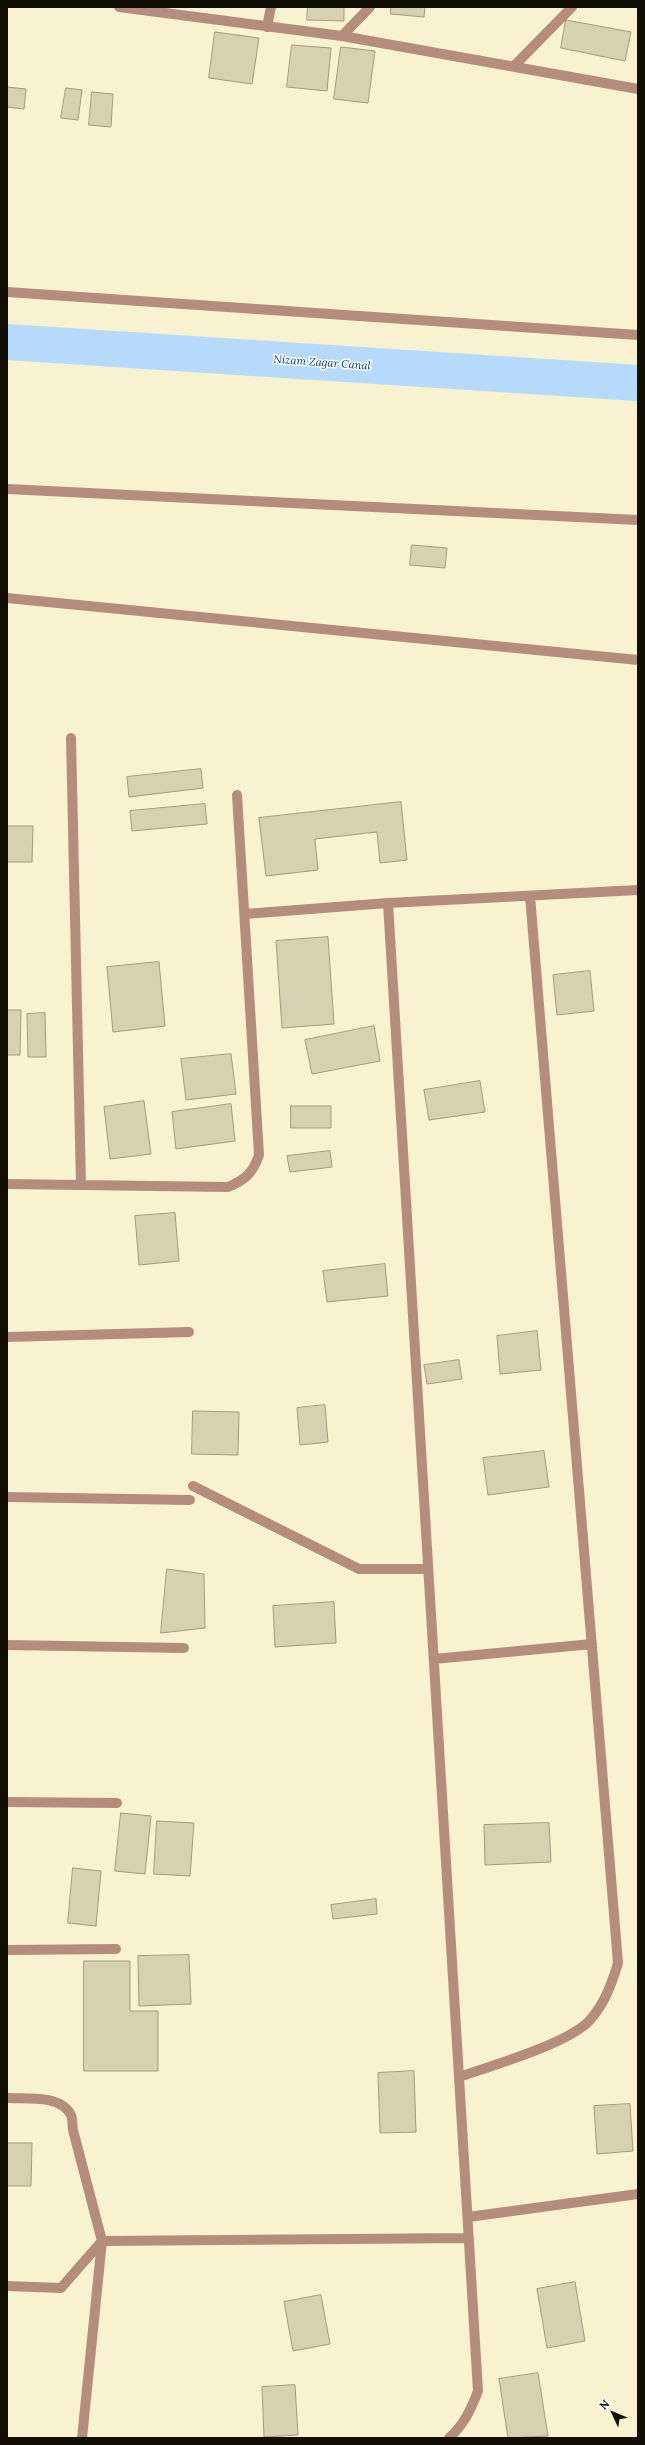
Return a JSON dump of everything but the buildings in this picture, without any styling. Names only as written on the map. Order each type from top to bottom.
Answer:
[{"type":"street","points":[[119,7],[342,36],[638,89]]},
{"type":"street","points":[[267,27],[271,7]]},
{"type":"street","points":[[342,36],[370,7]]},
{"type":"street","points":[[514,66],[572,7]]},
{"type":"street","points":[[7,292],[638,335]]},
{"type":"street","points":[[7,489],[638,520]]},
{"type":"street","points":[[7,598],[638,660]]},
{"type":"street","points":[[71,738],[81,1185]]},
{"type":"street","points":[[7,1184],[228,1187],[246,1179],[255,1168],[259,1155],[237,795]]},
{"type":"street","points":[[245,914],[388,903],[638,890]]},
{"type":"street","points":[[459,2077],[569,2037],[590,2021],[608,1994],[618,1962],[530,896]]},
{"type":"street","points":[[388,903],[478,2391],[471,2410],[459,2429],[449,2438]]},
{"type":"street","points":[[7,1336],[189,1332]]},
{"type":"street","points":[[193,1486],[359,1569],[428,1569]]},
{"type":"street","points":[[7,1496],[190,1500]]},
{"type":"street","points":[[434,1659],[592,1644]]},
{"type":"street","points":[[7,1646],[184,1648]]},
{"type":"street","points":[[7,1802],[117,1803]]},
{"type":"street","points":[[7,1950],[116,1949]]},
{"type":"street","points":[[7,2098],[47,2099],[63,2106],[71,2115],[73,2130],[102,2241],[82,2438]]},
{"type":"street","points":[[468,2217],[638,2194]]},
{"type":"street","points":[[7,2286],[61,2288],[102,2241],[469,2238]]},
{"type":"waterway","name":"Nizam Zagar Canal","points":[[7,342],[638,383]]}]
